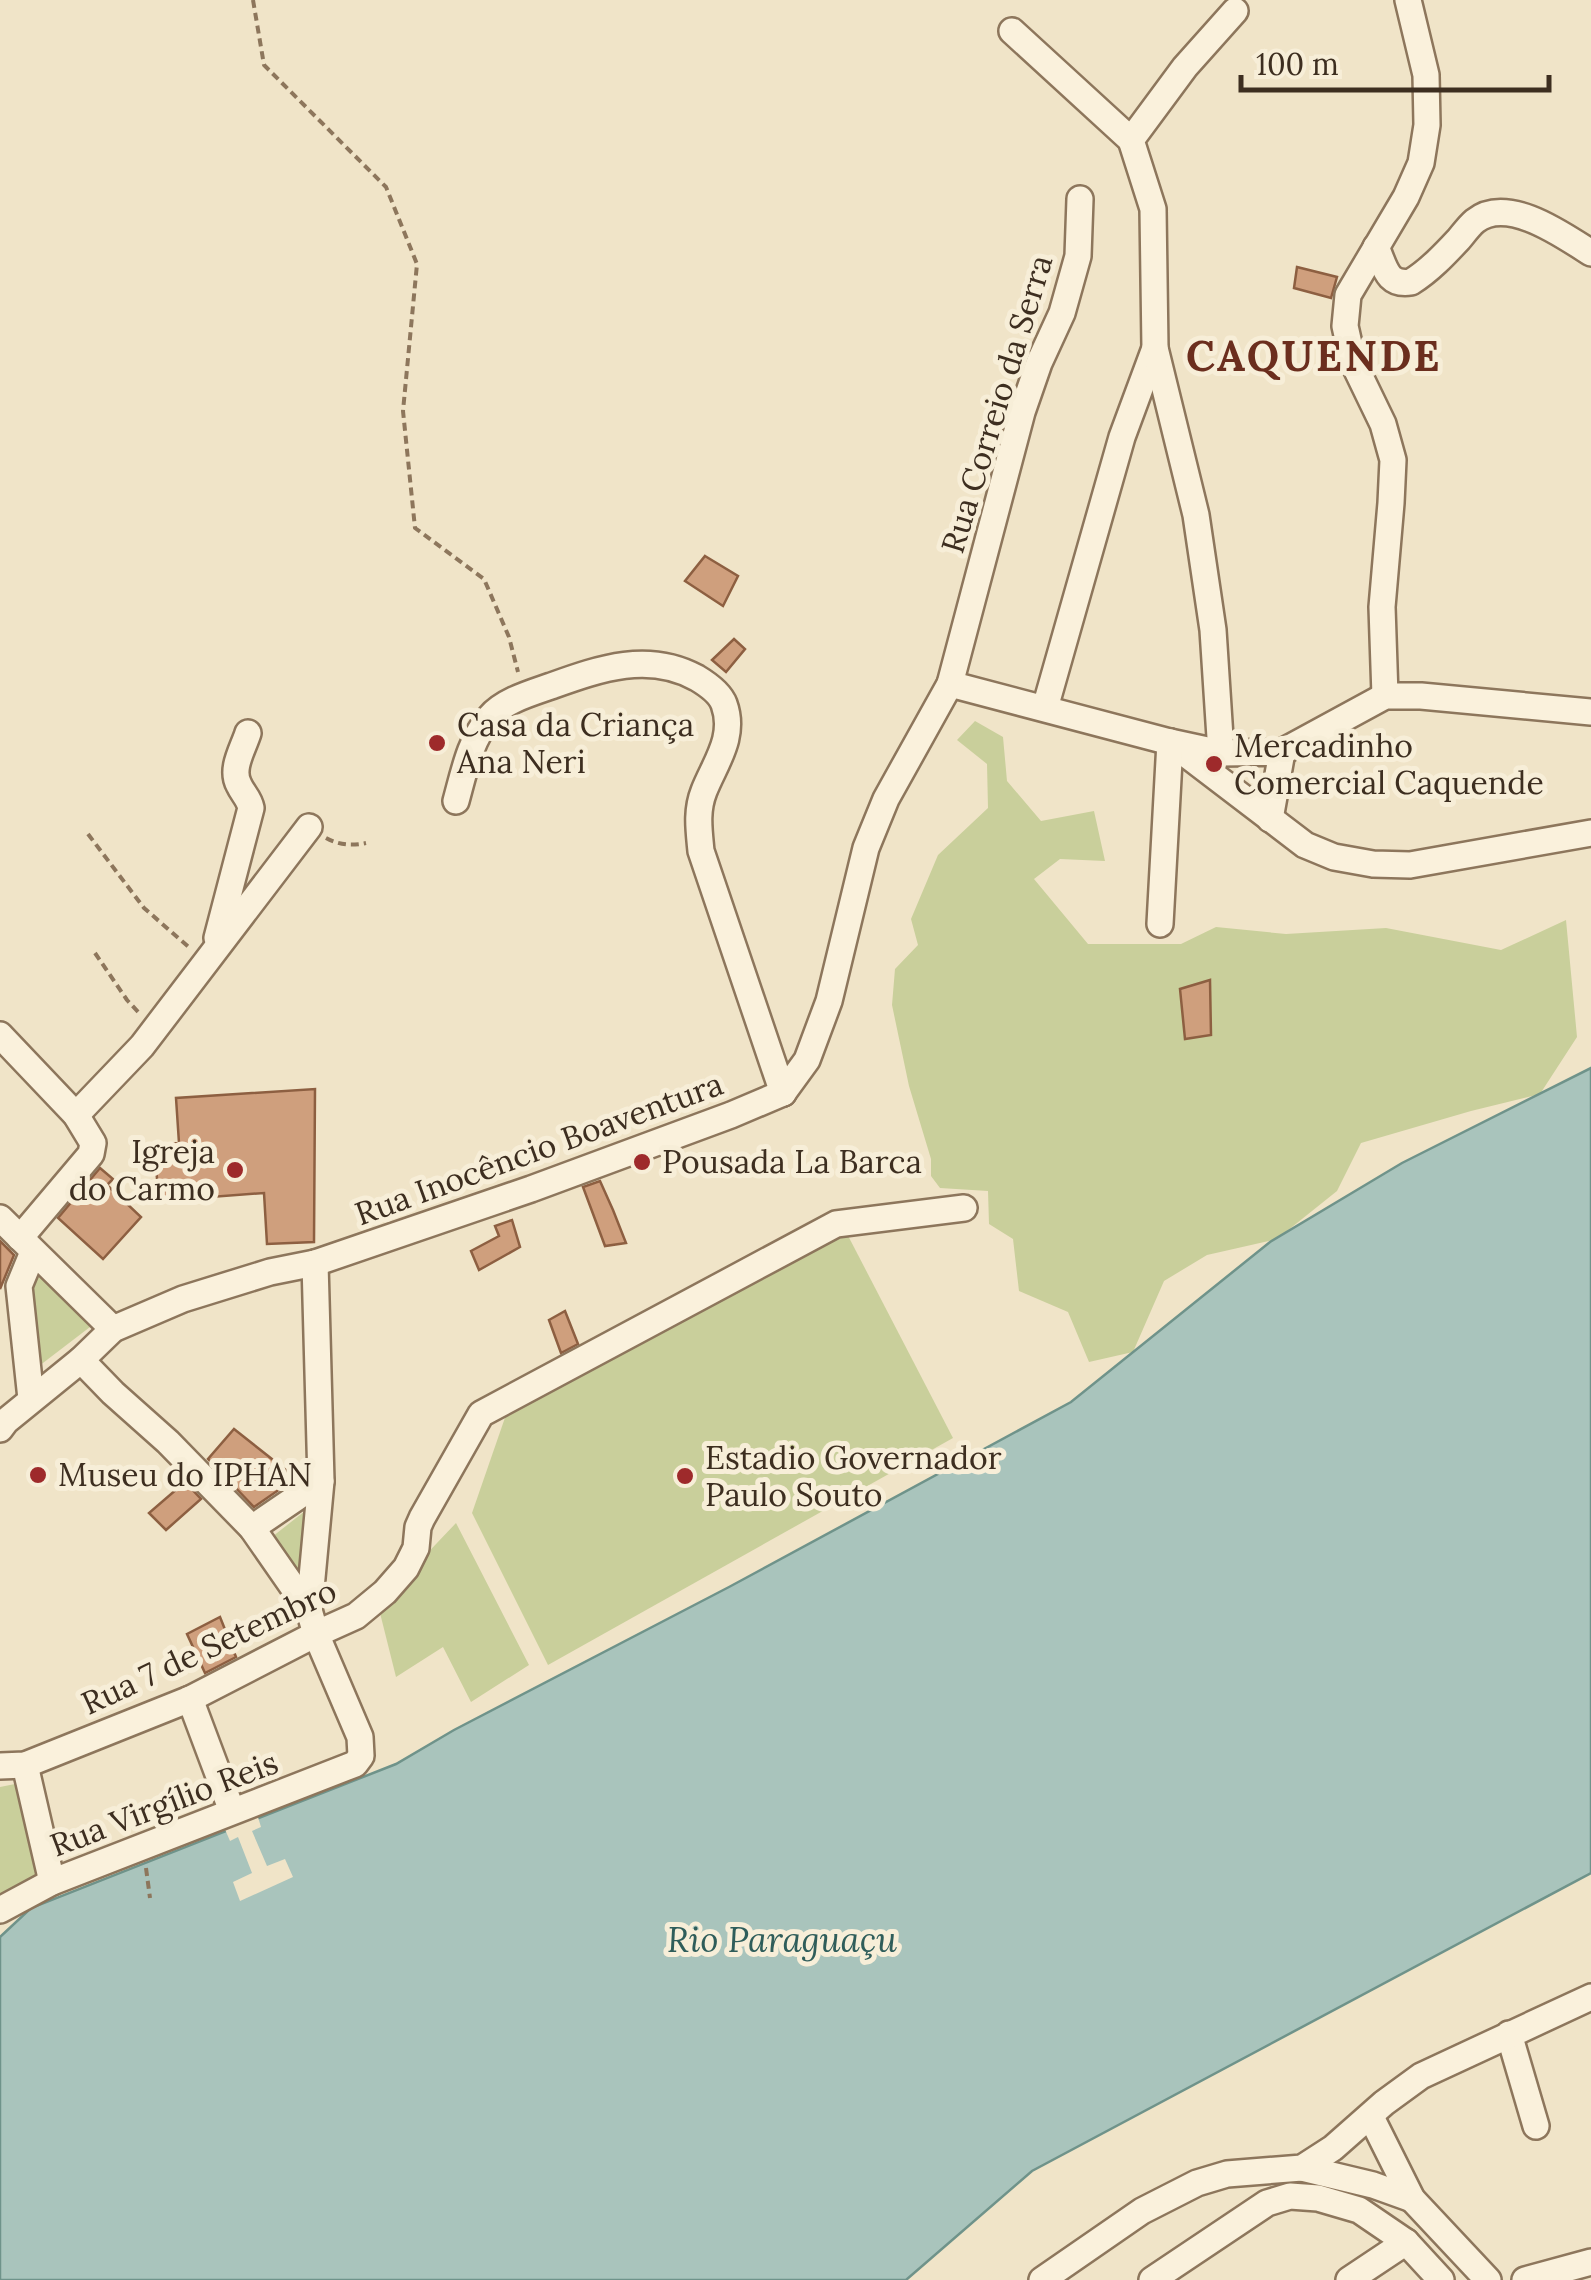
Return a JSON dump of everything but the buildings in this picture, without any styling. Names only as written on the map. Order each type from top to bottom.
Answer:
[{"type":"street","points":[[1385,696],[1382,607],[1392,460],[1383,424],[1354,362],[1345,326],[1348,295],[1406,197],[1421,163],[1427,125],[1426,75],[1408,0]]},
{"type":"street","points":[[1131,140],[1185,67],[1235,12]]},
{"type":"street","points":[[1012,31],[1131,140],[1153,208],[1155,348],[1196,515],[1213,630],[1221,752]]},
{"type":"street","name":"Rua Correio da Serra","points":[[784,1093],[808,1060],[830,1001],[866,848],[886,799],[950,684],[1022,412],[1039,363],[1054,335],[1078,256],[1080,199]]},
{"type":"street","points":[[1376,247],[1390,277],[1396,282],[1411,282],[1474,221],[1500,213],[1516,214],[1556,230],[1591,253]]},
{"type":"street","points":[[1045,708],[1122,437],[1155,348]]},
{"type":"street","points":[[456,801],[474,741],[492,714],[524,696],[600,668],[626,664],[651,664],[686,672],[708,684],[724,703],[727,730],[698,816],[701,851],[784,1093]]},
{"type":"street","points":[[950,684],[1221,752],[1282,752],[1385,696],[1591,712]]},
{"type":"street","points":[[210,958],[252,808],[236,779],[235,769],[248,733]]},
{"type":"street","points":[[1170,742],[1305,845],[1334,856],[1410,866],[1591,833]]},
{"type":"street","points":[[1160,924],[1170,742]]},
{"type":"street","points":[[1270,819],[1282,752]]},
{"type":"street","points":[[76,1115],[142,1046],[309,827]]},
{"type":"street","points":[[0,1035],[76,1115],[94,1144],[27,1245],[10,1283],[31,1400]]},
{"type":"street","name":"Rua Inocêncio Boaventura","points":[[113,1329],[183,1299],[270,1272],[315,1264],[531,1190],[784,1093]]},
{"type":"street","name":"Rua 7 de Setembro","points":[[13,1765],[190,1699],[313,1622],[356,1616],[406,1568],[416,1548],[422,1518],[481,1414],[836,1224],[964,1208]]},
{"type":"street","points":[[0,1218],[113,1329],[0,1429]]},
{"type":"street","points":[[313,1622],[321,1480],[315,1264]]},
{"type":"street","points":[[81,1360],[252,1528],[313,1622]]},
{"type":"street","points":[[252,1528],[321,1480]]},
{"type":"street","name":"Rua Virgílio Reis","points":[[0,1910],[52,1882],[355,1764],[361,1756],[360,1737],[313,1622]]},
{"type":"street","points":[[190,1699],[232,1811]]},
{"type":"street","points":[[13,1765],[52,1882]]},
{"type":"street","points":[[1302,2168],[1334,2148],[1421,2076],[1591,1997]]},
{"type":"street","points":[[1508,2034],[1536,2126]]},
{"type":"street","points":[[1371,2117],[1412,2199],[1488,2280]]},
{"type":"street","points":[[1042,2280],[1142,2211],[1210,2178],[1302,2168],[1372,2184],[1412,2199]]},
{"type":"street","points":[[1152,2280],[1267,2203],[1290,2196],[1318,2198],[1358,2210],[1406,2242],[1441,2280]]},
{"type":"street","points":[[1349,2280],[1406,2242]]},
{"type":"street","points":[[1525,2280],[1591,2262]]},
{"type":"path","points":[[253,0],[264,65],[386,187],[417,264],[404,410],[416,528],[484,579],[509,637],[524,696]]},
{"type":"path","points":[[309,827],[333,842],[366,844]]},
{"type":"path","points":[[88,834],[144,908],[210,958]]},
{"type":"path","points":[[94,954],[127,1000],[155,1029]]},
{"type":"path","points":[[145,1864],[150,1898]]},
{"type":"green space","points":[[975,721],[1003,737],[1007,781],[1041,821],[1094,811],[1105,861],[1060,859],[1034,879],[1088,944],[1181,944],[1216,927],[1286,934],[1386,928],[1501,950],[1566,920],[1577,1037],[1540,1094],[1361,1143],[1337,1191],[1277,1239],[1207,1255],[1164,1281],[1133,1352],[1089,1362],[1068,1312],[1019,1291],[1013,1239],[989,1224],[988,1191],[940,1188],[931,1176],[931,1159],[909,1086],[892,1005],[895,969],[918,945],[911,919],[938,855],[988,808],[987,764],[957,740]]},
{"type":"green space","name":"Estadio Governador Paulo Souto","points":[[843,1226],[953,1438],[548,1665],[472,1513],[508,1409]]},
{"type":"green space","points":[[30,1265],[90,1327],[22,1379]]},
{"type":"green space","points":[[305,1511],[306,1579],[263,1544]]},
{"type":"green space","points":[[456,1523],[529,1665],[471,1702],[443,1647],[396,1677],[378,1605]]},
{"type":"green space","points":[[20,1783],[44,1897],[0,1918],[0,1787]]},
{"type":"water","name":"Rio Paraguaçu","points":[[1591,1068],[1591,1873],[1032,2171],[906,2280],[0,2280],[0,1937],[31,1908],[396,1764],[729,1587],[1071,1402],[1270,1242],[1402,1163]]},
{"type":"pier","points":[[257,1814],[261,1827],[252,1831],[267,1866],[285,1859],[293,1877],[240,1901],[233,1882],[252,1873],[238,1837],[230,1841],[224,1827]]},
{"type":"place","name":"Casa da Criança Ana Neri","points":[[437,743]]},
{"type":"place","name":"Mercadinho Comercial Caquende","points":[[1214,764]]},
{"type":"place","name":"Pousada La Barca","points":[[642,1162]]},
{"type":"place","name":"Igreja do Carmo","points":[[235,1170]]},
{"type":"place","name":"Museu do IPHAN","points":[[38,1475]]},
{"type":"place","name":"Estadio Governador Paulo Souto","points":[[685,1476]]},
{"type":"district","name":"CAQUENDE","points":[[1314,356]]}]
